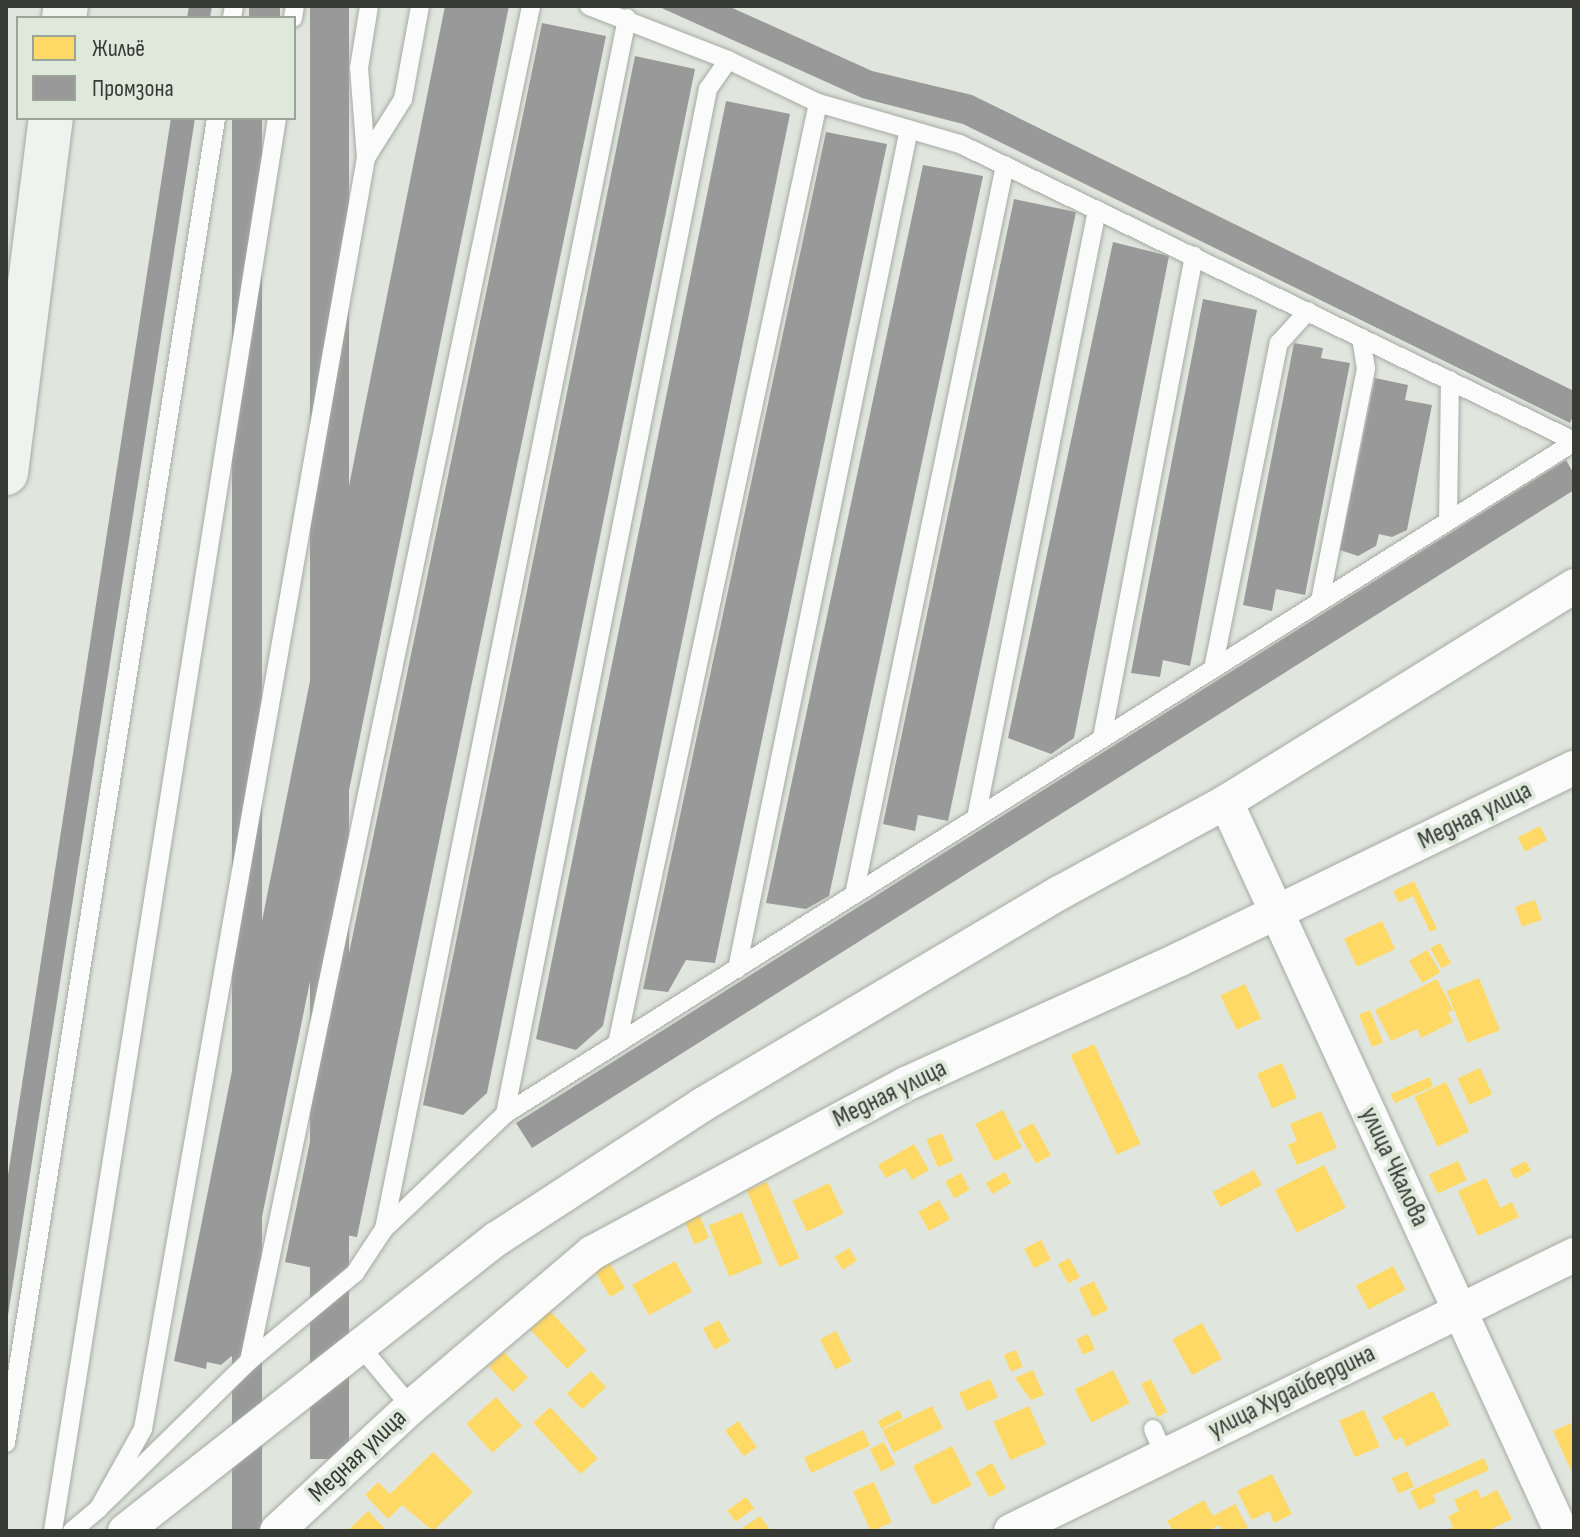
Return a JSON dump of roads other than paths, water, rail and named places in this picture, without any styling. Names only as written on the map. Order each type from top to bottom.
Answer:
[{"type":"main road","points":[[6,473],[51,120]]},
{"type":"street","points":[[125,1531],[498,1238],[702,1105],[1061,892],[1226,802],[1574,586]]},
{"type":"street","name":"Медная улица","points":[[277,1531],[411,1407],[592,1253],[906,1084],[1574,768]]},
{"type":"street","name":"улица Чкалова","points":[[1226,802],[1561,1531]]},
{"type":"street","name":"улица Худайбердина","points":[[1011,1531],[1159,1442],[1574,1255]]},
{"type":"lane","points":[[99,1508],[143,1429],[366,158],[359,68],[369,6]]},
{"type":"lane","points":[[366,158],[403,99],[420,6]]},
{"type":"lane","points":[[249,1361],[531,6]]},
{"type":"lane","points":[[589,6],[627,18],[728,60],[818,103],[960,144],[1574,442]]},
{"type":"lane","points":[[384,1229],[627,18]]},
{"type":"lane","points":[[505,1114],[708,89],[728,60]]},
{"type":"lane","points":[[617,1044],[818,103]]},
{"type":"lane","points":[[6,1443],[216,120]]},
{"type":"lane","points":[[53,1531],[277,120]]},
{"type":"lane","points":[[737,969],[909,129]]},
{"type":"lane","points":[[854,895],[1005,165]]},
{"type":"lane","points":[[976,818],[1097,210]]},
{"type":"lane","points":[[1102,738],[1194,256]]},
{"type":"lane","points":[[1213,669],[1279,343],[1308,311]]},
{"type":"lane","points":[[1320,601],[1366,369],[1361,337]]},
{"type":"lane","points":[[1448,521],[1450,380]]},
{"type":"lane","points":[[72,1531],[249,1361],[355,1273],[384,1229],[505,1114],[1574,442]]},
{"type":"lane","points":[[360,1346],[411,1407]]}]
